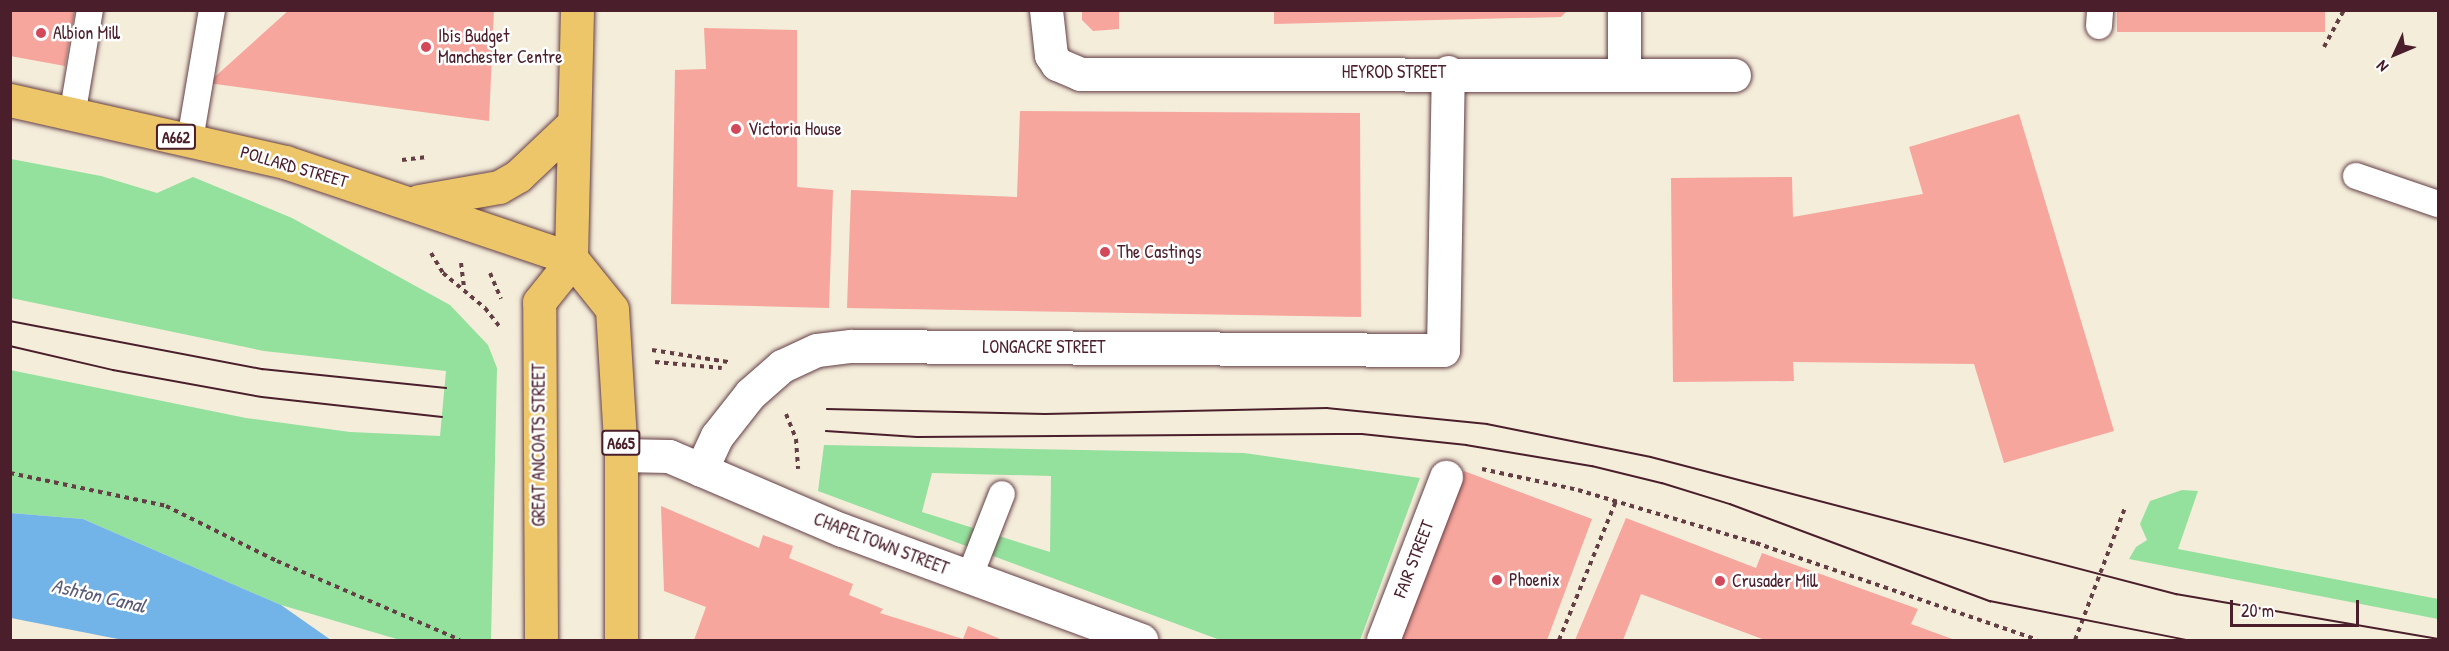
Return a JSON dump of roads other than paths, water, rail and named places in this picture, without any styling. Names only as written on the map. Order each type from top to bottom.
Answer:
[{"type":"main road","points":[[571,260],[577,10]]},
{"type":"main road","name":"POLLARD STREET","points":[[10,100],[72,116],[285,162],[412,203],[571,260]]},
{"type":"main road","points":[[412,203],[498,187],[518,176],[573,124]]},
{"type":"main road","name":"A665","points":[[571,260],[611,307],[621,455],[621,640]]},
{"type":"main road","name":"GREAT ANCOATS STREET","points":[[541,640],[539,302],[571,260]]},
{"type":"street","name":"HEYROD STREET","points":[[1046,10],[1047,40],[1057,64],[1080,74],[1448,72],[1734,75]]},
{"type":"street","points":[[1624,10],[1624,75]]},
{"type":"street","name":"LONGACRE STREET","points":[[701,470],[717,436],[752,380],[800,355],[850,346],[1443,350],[1448,72]]},
{"type":"street","name":"CHAPELTOWN STREET","points":[[621,455],[669,456],[786,507],[969,578],[1141,640]]},
{"type":"street","name":"FAIR STREET","points":[[1383,640],[1446,477]]},
{"type":"lane","points":[[72,116],[90,10]]},
{"type":"lane","points":[[190,140],[212,10]]},
{"type":"lane","points":[[2356,176],[2439,204]]},
{"type":"lane","points":[[969,578],[1002,494]]},
{"type":"water","name":"Ashton Canal","points":[[11,513],[83,519],[281,605],[331,640],[123,640],[11,618]]},
{"type":"tram line","points":[[10,321],[262,369],[446,388]]},
{"type":"tram line","points":[[10,346],[113,370],[262,397],[442,417]]},
{"type":"tram line","points":[[827,409],[1045,414],[1327,408],[1487,424],[1651,457],[2176,594],[2438,639]]},
{"type":"tram line","points":[[826,431],[917,437],[1362,434],[1466,445],[1592,466],[1662,483],[1730,504],[1990,601],[2187,640]]},
{"type":"place","name":"Albion Mill","points":[[41,33]]},
{"type":"place","name":"Ibis Budget Manchester Centre","points":[[426,47]]},
{"type":"place","name":"Victoria House","points":[[736,129]]},
{"type":"place","name":"The Castings","points":[[1105,252]]},
{"type":"place","name":"Phoenix","points":[[1497,580]]},
{"type":"place","name":"Crusader Mill","points":[[1720,581]]}]
